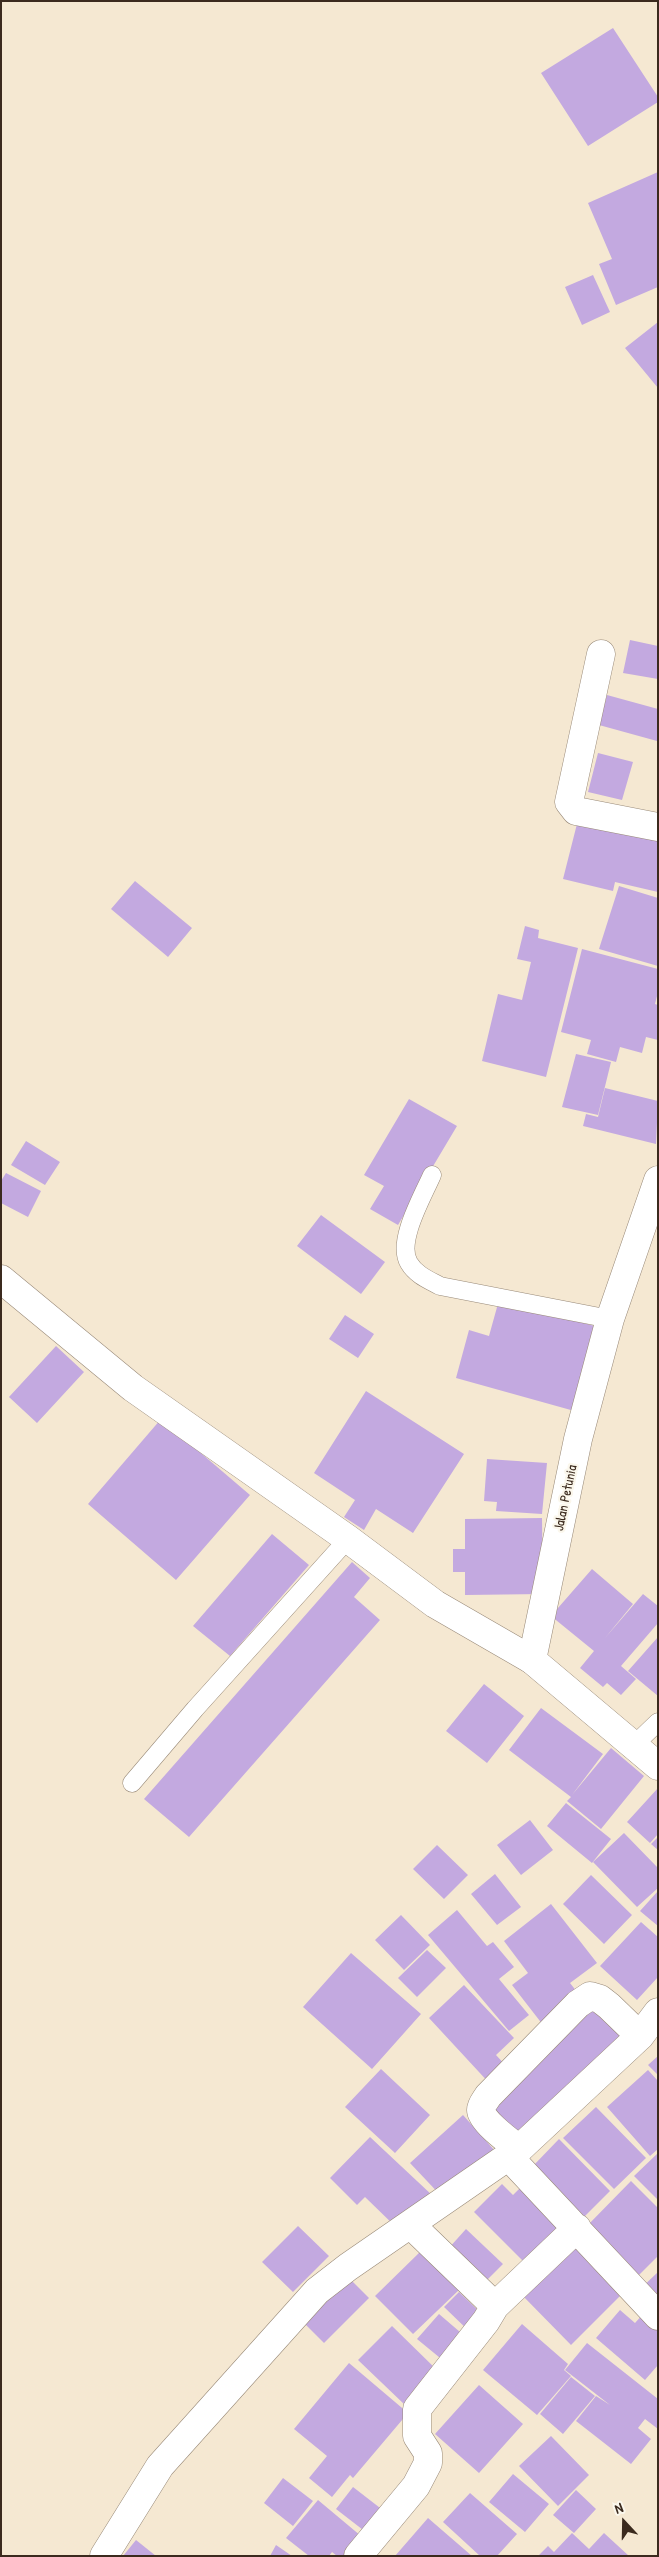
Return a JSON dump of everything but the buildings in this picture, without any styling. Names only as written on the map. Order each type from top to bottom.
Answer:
[{"type":"street","points":[[601,654],[569,802],[576,811],[658,827]]},
{"type":"street","name":"Jalan Petunia","points":[[532,1660],[578,1439],[610,1319],[658,1180]]},
{"type":"street","points":[[1,1279],[134,1388],[348,1539],[435,1604],[532,1660],[658,1766]]},
{"type":"street","points":[[640,2036],[600,1999],[590,1996],[578,2004],[481,2107],[481,2113],[577,2228],[658,2316]]},
{"type":"street","points":[[104,2556],[160,2466],[317,2291],[348,2267],[514,2153],[640,2036],[658,2012]]},
{"type":"street","points":[[411,2225],[496,2306]]},
{"type":"street","points":[[358,2556],[416,2486],[428,2463],[428,2453],[417,2436],[417,2409],[496,2306],[577,2228]]},
{"type":"lane","points":[[432,1175],[408,1232],[406,1247],[408,1262],[417,1274],[440,1286],[610,1319]]},
{"type":"lane","points":[[132,1783],[195,1709],[348,1539]]},
{"type":"lane","points":[[634,1745],[658,1722]]}]
